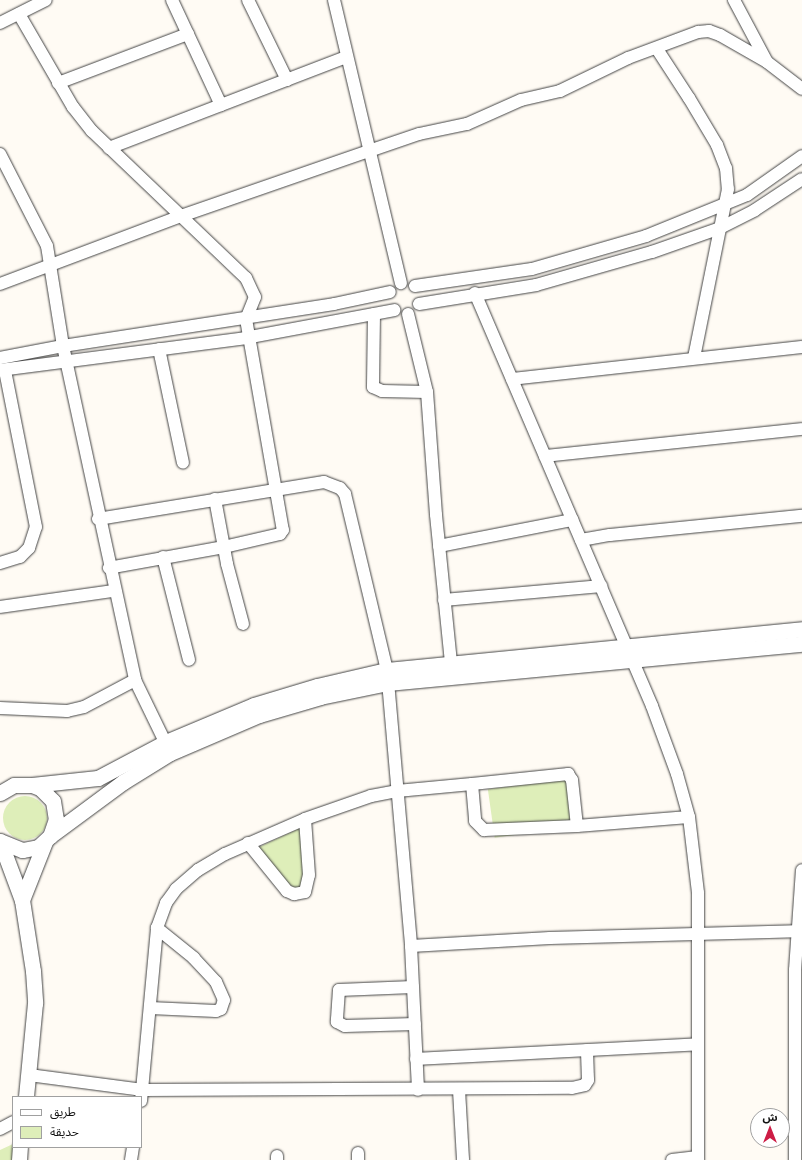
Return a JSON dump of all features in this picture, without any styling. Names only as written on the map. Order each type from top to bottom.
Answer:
[{"type":"street","points":[[0,23],[46,0]]},
{"type":"street","points":[[172,0],[221,105]]},
{"type":"street","points":[[248,0],[287,80]]},
{"type":"street","points":[[334,0],[346,57],[401,283]]},
{"type":"street","points":[[734,0],[767,62]]},
{"type":"street","points":[[19,14],[73,107],[110,148],[246,278],[255,297],[246,319],[276,489],[282,532],[224,547],[109,568]]},
{"type":"street","points":[[0,284],[52,266],[181,216],[369,151],[419,134],[467,124],[521,100],[560,91],[628,58],[657,49],[669,42],[709,31],[767,62],[802,89]]},
{"type":"street","points":[[58,83],[188,34]]},
{"type":"street","points":[[657,49],[717,145],[726,168],[728,189],[694,358]]},
{"type":"street","points":[[110,148],[346,57]]},
{"type":"street","points":[[0,154],[40,230],[52,266],[63,346],[113,591],[135,680],[168,747]]},
{"type":"street","points":[[401,283],[415,286],[532,269],[646,236],[724,206],[747,195],[802,156]]},
{"type":"street","points":[[408,314],[419,304],[474,294],[536,286],[652,252],[720,228],[755,210],[802,179]]},
{"type":"street","points":[[0,358],[63,346],[246,319],[334,304],[390,292],[401,283]]},
{"type":"street","points":[[415,286],[420,295],[419,304]]},
{"type":"street","points":[[390,292],[389,302],[394,310]]},
{"type":"street","points":[[474,294],[630,654],[678,774],[689,818],[695,853],[698,933],[698,1159],[672,1160]]},
{"type":"street","points":[[0,563],[20,557],[29,548],[36,527],[2,370],[249,337],[394,310],[408,314]]},
{"type":"street","points":[[374,314],[373,387],[382,391],[427,392]]},
{"type":"street","points":[[408,314],[427,392],[439,546],[451,662]]},
{"type":"street","points":[[512,379],[694,358],[802,348]]},
{"type":"street","points":[[159,349],[183,463]]},
{"type":"street","points":[[545,456],[802,429]]},
{"type":"street","points":[[98,520],[215,499],[324,482],[340,488],[345,494],[387,677],[411,946],[418,1090]]},
{"type":"street","points":[[215,499],[224,547],[243,624]]},
{"type":"street","points":[[581,540],[610,535],[802,516]]},
{"type":"street","points":[[439,546],[572,520]]},
{"type":"street","points":[[163,557],[189,660]]},
{"type":"street","points":[[444,600],[601,586]]},
{"type":"street","points":[[0,608],[113,591]]},
{"type":"street","points":[[387,677],[630,654],[802,628]]},
{"type":"street","points":[[0,794],[7,783],[32,785],[98,778],[168,747],[259,715],[387,677],[451,662],[802,644]]},
{"type":"street","points":[[0,708],[67,711],[84,707],[135,680]]},
{"type":"street","points":[[0,841],[22,850],[38,847],[168,747]]},
{"type":"street","points":[[142,1096],[157,928],[166,904],[176,889],[198,870],[248,843],[305,819],[371,796],[397,790],[568,774],[572,780],[577,826]]},
{"type":"street","points":[[472,784],[475,821],[484,830],[577,826],[689,818]]},
{"type":"street","points":[[22,900],[56,819],[53,801],[44,791],[32,785]]},
{"type":"street","points":[[248,843],[287,891],[294,894],[305,892],[309,875],[305,819]]},
{"type":"street","points":[[0,841],[22,900],[29,937],[35,1003],[26,1096]]},
{"type":"street","points":[[795,1160],[799,970],[796,931],[802,870]]},
{"type":"street","points":[[150,1008],[210,1011],[221,1009],[224,1000],[216,982],[194,958],[157,928]]},
{"type":"street","points":[[411,946],[698,933],[796,931]]},
{"type":"street","points":[[413,987],[339,990],[337,996],[337,1022],[345,1026],[415,1024]]},
{"type":"street","points":[[416,1059],[698,1044]]},
{"type":"street","points":[[29,1075],[142,1096],[579,1087],[588,1080],[587,1050]]},
{"type":"street","points":[[460,1090],[463,1160]]},
{"type":"street","points":[[0,1129],[12,1123]]},
{"type":"street","points":[[19,1160],[20,1148]]},
{"type":"street","points":[[131,1160],[133,1148]]},
{"type":"green space","points":[[575,777],[582,826],[495,838],[488,789]]},
{"type":"green space","points":[[21,796],[29,796],[41,802],[47,814],[47,822],[41,834],[29,840],[21,840],[9,834],[3,822],[3,814],[9,802]]},
{"type":"green space","points":[[302,827],[310,889],[292,892],[257,848]]},
{"type":"green space","points":[[12,1144],[12,1148],[16,1148],[23,1160],[0,1160],[0,1150]]}]
